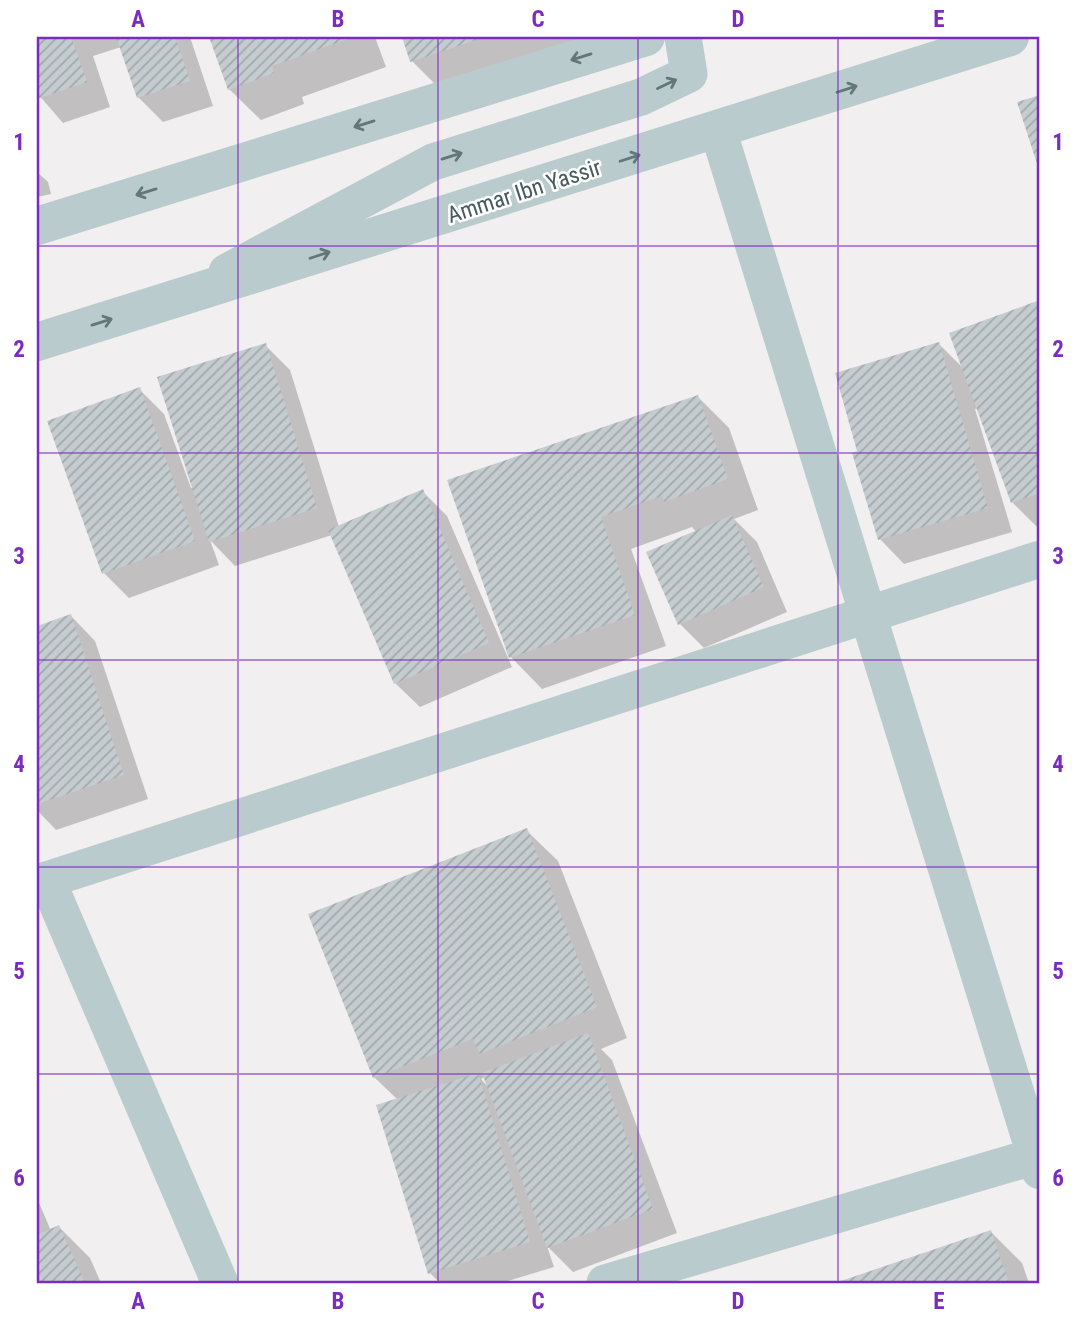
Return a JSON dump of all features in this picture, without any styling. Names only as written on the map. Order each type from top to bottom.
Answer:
[{"type":"street","points":[[37,226],[646,37]]},
{"type":"street","points":[[174,301],[433,162],[641,97],[689,74],[683,37]]},
{"type":"street","name":"Ammar Ibn Yassir","points":[[37,342],[1010,37]]},
{"type":"street","points":[[606,1283],[1038,1163],[718,130]]},
{"type":"street","points":[[220,1283],[42,881],[1040,559]]},
{"type":"building","points":[[37,37],[71,37],[87,82],[37,99]]},
{"type":"building","points":[[116,37],[175,37],[190,81],[137,98]]},
{"type":"building","points":[[209,37],[353,37],[272,66],[274,73],[228,90]]},
{"type":"building","points":[[402,37],[485,37],[410,62]]},
{"type":"building","points":[[1040,95],[1040,173],[1017,102]]},
{"type":"building","points":[[1040,300],[1040,493],[1011,503],[949,333]]},
{"type":"building","points":[[939,342],[988,508],[878,540],[852,453],[857,451],[835,373]]},
{"type":"building","points":[[266,343],[317,508],[209,542],[157,377]]},
{"type":"building","points":[[140,387],[195,541],[102,574],[47,421]]},
{"type":"building","points":[[698,395],[728,479],[664,502],[662,496],[601,517],[635,615],[509,658],[447,480]]},
{"type":"building","points":[[423,489],[489,643],[394,684],[328,530]]},
{"type":"building","points":[[732,515],[764,587],[678,625],[646,552]]},
{"type":"building","points":[[71,614],[124,775],[37,804],[37,626]]},
{"type":"building","points":[[527,828],[597,1007],[480,1054],[473,1039],[373,1078],[308,914]]},
{"type":"building","points":[[588,1033],[653,1209],[547,1248],[482,1073]]},
{"type":"building","points":[[478,1073],[530,1242],[428,1274],[376,1105]]},
{"type":"building","points":[[59,1225],[85,1283],[37,1283],[37,1235]]},
{"type":"building","points":[[991,1230],[1009,1283],[835,1283]]}]
